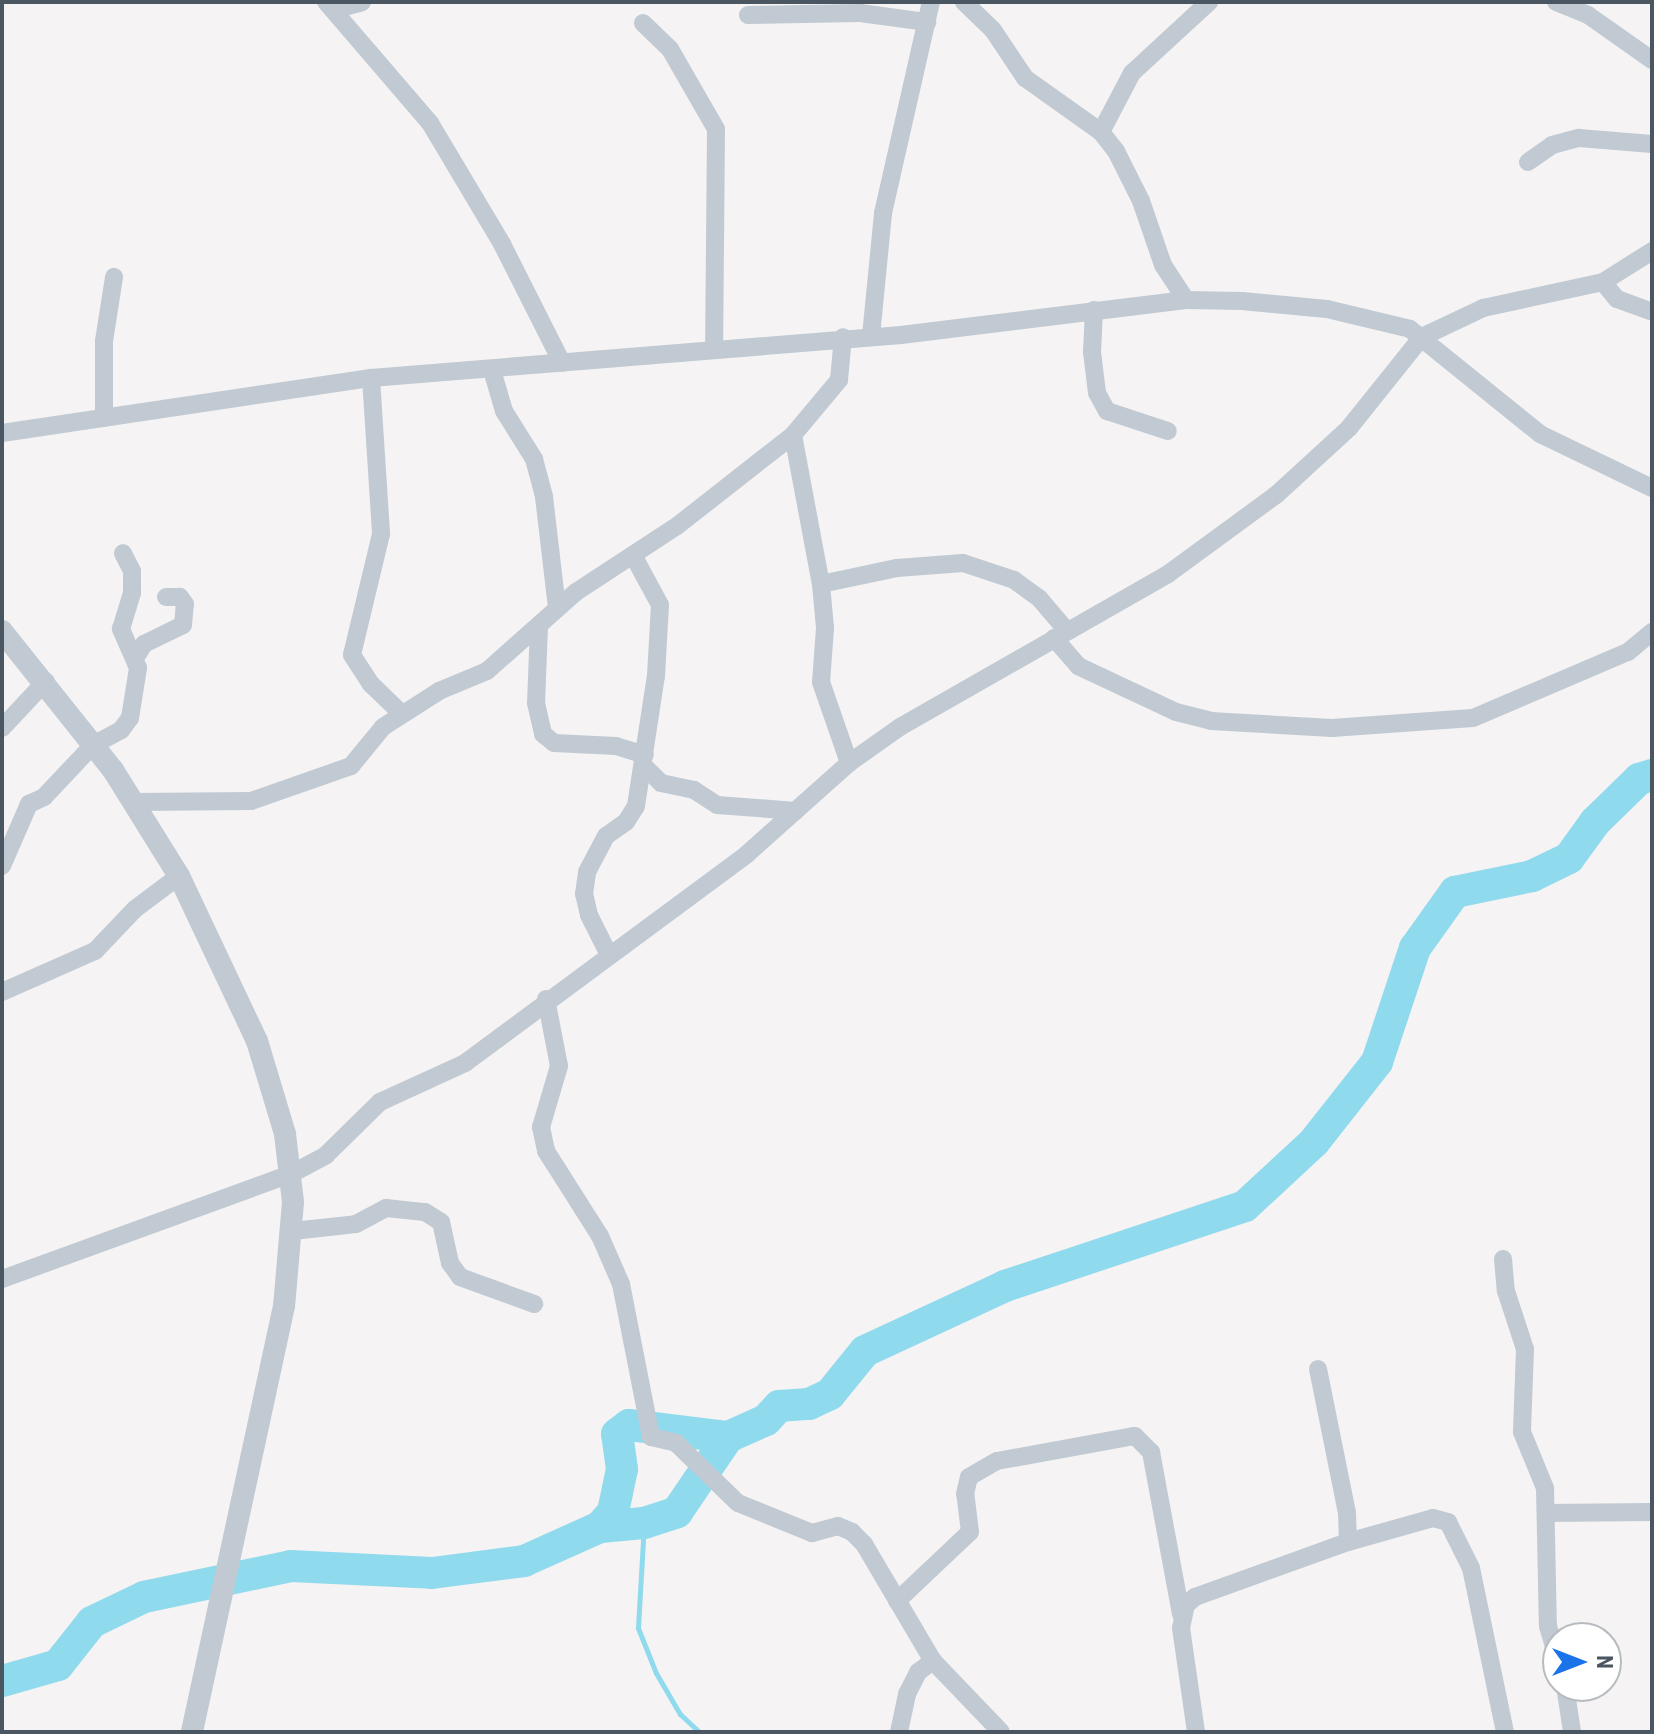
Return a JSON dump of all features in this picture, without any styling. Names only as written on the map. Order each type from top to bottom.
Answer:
[{"type":"street","points":[[329,6],[362,2]]},
{"type":"street","points":[[871,336],[883,213],[931,2]]},
{"type":"street","points":[[964,2],[993,30],[1025,78],[1101,132],[1141,201],[1163,265],[1186,300]]},
{"type":"street","points":[[1101,132],[1132,73],[1209,2]]},
{"type":"street","points":[[1556,2],[1588,15],[1652,60]]},
{"type":"street","points":[[329,6],[430,123],[502,244],[562,363]]},
{"type":"street","points":[[748,15],[860,13],[927,22]]},
{"type":"street","points":[[643,23],[670,49],[716,129],[714,346]]},
{"type":"street","points":[[1528,162],[1552,145],[1579,138],[1652,144]]},
{"type":"street","points":[[2,1279],[291,1174],[342,1143],[380,1102],[465,1063],[608,953],[747,854],[849,763],[926,710],[1168,574],[1276,495],[1349,428],[1422,337],[1483,308],[1603,282],[1652,251]]},
{"type":"street","points":[[104,418],[104,341],[114,277]]},
{"type":"street","points":[[1603,282],[1617,299],[1652,312]]},
{"type":"street","points":[[2,433],[371,378],[492,370],[714,346],[871,336],[1186,300],[1327,309],[1382,320],[1422,337],[1540,434],[1652,488]]},
{"type":"street","points":[[1094,310],[1092,352],[1097,393],[1107,411],[1168,431]]},
{"type":"street","points":[[134,802],[251,801],[283,793],[351,766],[376,734],[402,714],[487,671],[557,608],[793,435],[839,380],[843,337]]},
{"type":"street","points":[[492,370],[504,411],[525,440],[541,484],[557,608]]},
{"type":"street","points":[[371,378],[381,534],[352,655],[371,684],[402,714]]},
{"type":"street","points":[[793,435],[821,584],[825,628],[821,682],[849,763]]},
{"type":"street","points":[[123,553],[132,571],[121,629],[135,658]]},
{"type":"street","points":[[608,953],[589,915],[584,894],[587,872],[606,836],[632,815],[644,760],[660,605],[633,555]]},
{"type":"street","points":[[821,584],[928,563],[963,563],[1014,580],[1039,598],[1078,666],[1176,712],[1245,724],[1354,728],[1473,718],[1628,652],[1652,632]]},
{"type":"street","points":[[2,866],[29,804],[44,797],[93,745],[121,730],[130,718],[135,658],[144,644],[183,625],[185,604],[180,597],[166,597]]},
{"type":"street","points":[[539,626],[536,703],[543,734],[554,743],[616,746],[644,760],[661,783],[694,790],[717,805],[796,811]]},
{"type":"street","points":[[2,631],[46,681],[134,802],[203,919],[267,1069],[291,1174],[293,1231],[272,1368],[192,1732]]},
{"type":"street","points":[[2,728],[46,681]]},
{"type":"street","points":[[2,992],[95,951],[135,909],[179,876]]},
{"type":"street","points":[[546,999],[559,1066],[541,1127],[546,1151],[600,1236],[621,1284],[651,1437],[676,1443],[738,1503],[812,1533],[838,1526],[852,1532],[933,1661],[1001,1732]]},
{"type":"street","points":[[293,1231],[356,1224],[386,1208],[425,1212],[441,1222],[450,1263],[460,1277],[534,1304]]},
{"type":"street","points":[[1503,1259],[1506,1291],[1525,1349],[1522,1432],[1545,1488],[1548,1622]]},
{"type":"street","points":[[1318,1369],[1347,1513],[1348,1542]]},
{"type":"street","points":[[897,1601],[970,1532],[965,1494],[969,1477],[997,1461],[1135,1436],[1151,1452],[1181,1594],[1181,1617],[1196,1732]]},
{"type":"street","points":[[1546,1513],[1652,1512]]},
{"type":"street","points":[[1181,1617],[1195,1597],[1348,1542],[1404,1523],[1433,1518],[1448,1522],[1471,1568],[1505,1732]]},
{"type":"street","points":[[899,1732],[907,1694],[918,1672],[933,1661]]},
{"type":"street","points":[[1567,1702],[1572,1732]]},
{"type":"waterway","points":[[2,1681],[58,1665],[92,1622],[144,1597],[291,1566],[432,1573],[524,1561],[600,1527],[644,1523],[677,1512],[728,1437],[766,1420],[779,1406],[809,1404],[830,1394],[865,1351],[1005,1286],[1245,1206],[1314,1142],[1377,1062],[1415,948],[1455,892],[1532,876],[1569,858],[1595,822],[1639,779],[1652,775]]},
{"type":"waterway","points":[[600,1527],[613,1512],[622,1469],[617,1434],[629,1425],[728,1437]]},
{"type":"waterway","points":[[644,1523],[638,1628],[656,1673],[680,1714],[699,1732]]}]
